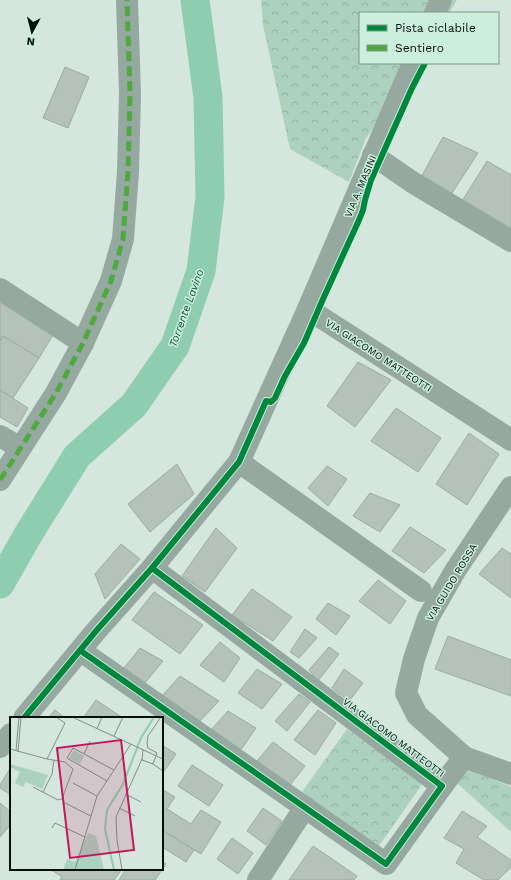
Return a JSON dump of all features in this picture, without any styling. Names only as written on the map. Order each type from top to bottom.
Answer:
[{"type":"street","points":[[0,480],[56,393],[83,343],[110,281],[123,239],[128,172],[130,94],[127,0]]},
{"type":"street","points":[[435,12],[441,0]]},
{"type":"street","name":"VIA A. MASINI","points":[[308,309],[413,64]]},
{"type":"street","points":[[373,155],[412,182],[511,242]]},
{"type":"street","points":[[0,289],[83,343]]},
{"type":"street","points":[[25,717],[96,631],[152,568],[239,462],[308,309]]},
{"type":"street","name":"VIA GIACOMO MATTEOTTI","points":[[308,309],[511,440]]},
{"type":"street","points":[[0,436],[20,448]]},
{"type":"street","points":[[239,462],[421,591]]},
{"type":"street","name":"VIA GUIDO ROSSA","points":[[511,487],[455,571],[428,618],[414,659],[406,693],[417,715],[464,757],[511,774]]},
{"type":"street","name":"VIA GIACOMO MATTEOTTI","points":[[81,651],[386,864],[442,786],[152,568]]},
{"type":"street","points":[[0,747],[10,735]]},
{"type":"street","points":[[442,786],[464,757]]},
{"type":"street","points":[[258,880],[305,807]]},
{"type":"green space","points":[[261,0],[457,0],[450,12],[359,12],[359,64],[417,64],[366,138],[349,182],[290,149],[263,25]]},
{"type":"green space","points":[[347,729],[423,783],[379,846],[302,792]]},
{"type":"green space","points":[[466,768],[511,787],[511,832],[457,783]]},
{"type":"building","points":[[65,67],[89,77],[68,128],[43,118]]},
{"type":"building","points":[[443,137],[478,153],[447,201],[418,183]]},
{"type":"building","points":[[487,161],[511,175],[511,234],[459,206]]},
{"type":"building","points":[[0,302],[53,335],[39,358],[3,336],[0,341]]},
{"type":"building","points":[[3,336],[39,358],[13,398],[0,390],[0,341]]},
{"type":"building","points":[[358,362],[391,380],[355,427],[327,406]]},
{"type":"building","points":[[0,390],[28,408],[17,427],[0,417]]},
{"type":"building","points":[[396,408],[441,438],[418,472],[371,441]]},
{"type":"building","points":[[469,433],[499,454],[467,505],[436,484]]},
{"type":"building","points":[[177,464],[194,494],[150,532],[128,504]]},
{"type":"building","points":[[327,466],[347,479],[328,506],[308,488]]},
{"type":"building","points":[[370,493],[400,505],[380,532],[353,516]]},
{"type":"building","points":[[410,527],[446,550],[424,573],[392,551]]},
{"type":"building","points":[[216,528],[237,548],[205,592],[182,576]]},
{"type":"building","points":[[121,544],[140,559],[105,599],[95,574]]},
{"type":"building","points":[[502,548],[511,554],[511,598],[479,574]]},
{"type":"building","points":[[378,580],[406,601],[390,624],[359,601]]},
{"type":"building","points":[[252,589],[292,617],[273,641],[232,615]]},
{"type":"building","points":[[154,592],[203,625],[180,654],[132,620]]},
{"type":"building","points":[[328,603],[350,616],[336,635],[316,619]]},
{"type":"building","points":[[305,629],[317,638],[299,658],[290,652]]},
{"type":"building","points":[[448,636],[511,660],[511,696],[435,669]]},
{"type":"building","points":[[220,642],[240,658],[224,682],[200,665]]},
{"type":"building","points":[[329,647],[339,654],[318,681],[309,670]]},
{"type":"building","points":[[140,648],[163,661],[145,683],[124,668]]},
{"type":"building","points":[[257,669],[282,684],[262,709],[238,693]]},
{"type":"building","points":[[344,669],[363,683],[349,701],[332,688]]},
{"type":"building","points":[[180,676],[219,701],[198,723],[162,696]]},
{"type":"building","points":[[299,694],[310,702],[287,731],[275,721]]},
{"type":"building","points":[[96,700],[122,717],[84,717]]},
{"type":"building","points":[[55,710],[64,717],[49,717]]},
{"type":"building","points":[[318,710],[336,723],[315,755],[294,740]]},
{"type":"building","points":[[228,711],[256,728],[240,751],[211,730]]},
{"type":"building","points":[[273,742],[305,766],[290,785],[257,761]]},
{"type":"building","points":[[163,746],[176,754],[163,773]]},
{"type":"building","points":[[192,765],[223,785],[209,806],[178,786]]},
{"type":"building","points":[[10,769],[10,794],[0,788],[0,785]]},
{"type":"building","points":[[163,790],[175,797],[167,809],[191,824],[201,810],[221,822],[201,854],[163,831]]},
{"type":"building","points":[[0,803],[10,811],[10,825],[0,837]]},
{"type":"building","points":[[263,808],[282,821],[266,845],[247,831]]},
{"type":"building","points":[[462,811],[487,826],[477,837],[511,860],[511,867],[498,880],[484,880],[456,863],[464,849],[444,838]]},
{"type":"building","points":[[163,831],[194,850],[186,862],[163,848]]},
{"type":"building","points":[[232,838],[253,853],[238,874],[217,859]]},
{"type":"building","points":[[313,846],[357,876],[354,880],[289,880]]},
{"type":"building","points":[[52,870],[121,870],[114,880],[60,880],[62,877]]},
{"type":"building","points":[[125,870],[162,870],[155,880],[119,880]]},
{"type":"waterway","name":"Torrente Lavino","points":[[0,584],[29,533],[77,456],[134,405],[175,346],[201,271],[210,197],[208,97],[195,0]]},
{"type":"marked path","points":[[0,480],[56,393],[83,343],[111,281],[123,239],[128,172],[130,94],[127,0]]},
{"type":"cycle path","points":[[25,717],[96,631],[152,568],[239,462],[266,401],[271,402],[275,398],[285,376],[304,343],[359,220],[371,180],[412,88],[424,64]]},
{"type":"cycle path","points":[[81,651],[386,864],[442,786],[152,568]]}]
